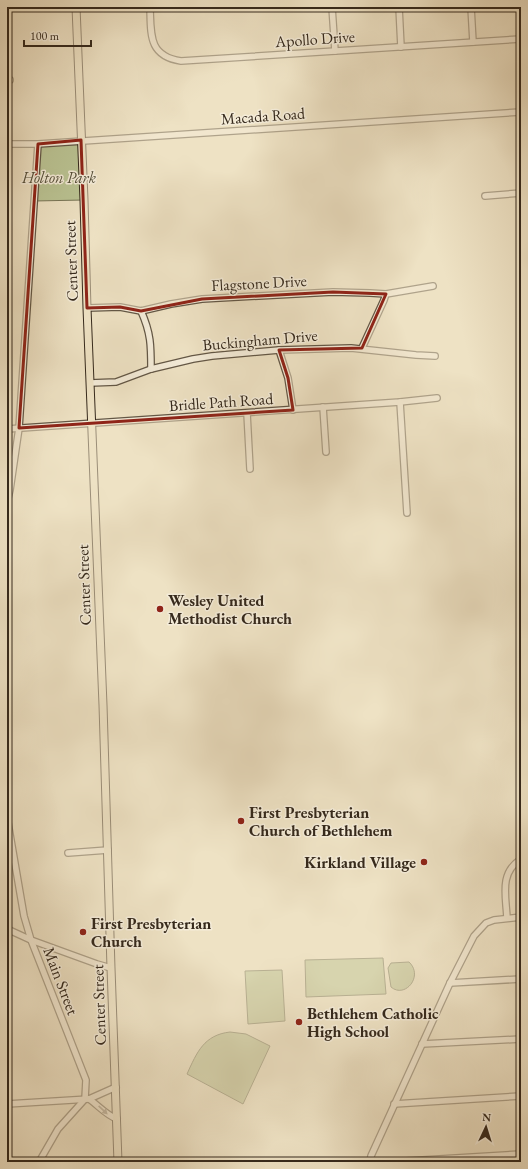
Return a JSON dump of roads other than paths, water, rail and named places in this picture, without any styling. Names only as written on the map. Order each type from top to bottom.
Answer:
[{"type":"main road","name":"Center Street","points":[[76,7],[103,705],[118,1162]]},
{"type":"street","name":"Apollo Drive","points":[[150,7],[151,35],[154,46],[162,54],[175,60],[186,61],[521,39]]},
{"type":"street","points":[[332,7],[335,51]]},
{"type":"street","points":[[399,7],[401,47]]},
{"type":"street","points":[[471,7],[473,42]]},
{"type":"street","name":"Macada Road","points":[[7,144],[38,144],[521,112]]},
{"type":"street","points":[[7,502],[19,428],[38,144]]},
{"type":"street","points":[[485,196],[521,193]]},
{"type":"street","name":"Flagstone Drive","points":[[87,308],[120,307],[141,311],[202,299],[333,292],[370,292],[386,294],[433,286]]},
{"type":"street","points":[[362,348],[386,294]]},
{"type":"street","points":[[141,311],[148,328],[151,341],[151,369]]},
{"type":"street","name":"Buckingham Drive","points":[[90,383],[116,382],[151,369],[179,361],[279,350],[343,347],[362,348],[416,356],[435,356]]},
{"type":"street","points":[[279,350],[288,378],[293,410]]},
{"type":"street","name":"Bridle Path Road","points":[[7,429],[293,410],[437,398]]},
{"type":"street","points":[[400,402],[407,513]]},
{"type":"street","points":[[323,407],[326,452]]},
{"type":"street","points":[[247,413],[250,469]]},
{"type":"street","name":"Main Street","points":[[7,817],[24,916],[31,940],[86,1080],[87,1099]]},
{"type":"street","points":[[68,853],[108,850]]},
{"type":"street","points":[[507,918],[505,883],[507,874],[513,865],[521,859]]},
{"type":"street","points":[[370,1162],[370,1156],[450,983],[474,936],[486,923],[507,918],[521,918]]},
{"type":"street","points":[[7,929],[31,940],[111,968]]},
{"type":"street","points":[[450,983],[521,979]]},
{"type":"street","points":[[422,1044],[521,1038]]},
{"type":"street","points":[[7,1104],[87,1099],[116,1087]]},
{"type":"street","points":[[394,1104],[521,1096]]},
{"type":"street","points":[[87,1099],[117,1120]]},
{"type":"street","points":[[39,1162],[58,1129],[87,1099]]},
{"type":"street","points":[[389,1162],[521,1154]]},
{"type":"place","name":"Wesley United Methodist Church","points":[[160,609]]},
{"type":"place","name":"First Presbyterian Church of Bethlehem","points":[[241,821]]},
{"type":"place","name":"Kirkland Village","points":[[424,862]]},
{"type":"place","name":"First Presbyterian Church","points":[[83,932]]},
{"type":"place","name":"Bethlehem Catholic High School","points":[[299,1022]]},
{"type":"park label","name":"Holton Park","points":[[59,177]]}]
